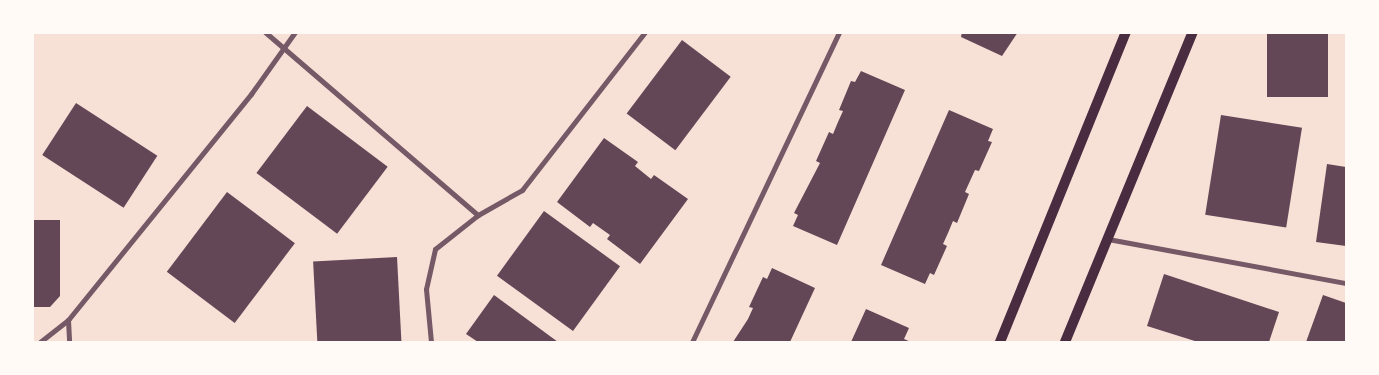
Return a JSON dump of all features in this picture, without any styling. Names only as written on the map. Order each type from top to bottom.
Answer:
[{"type":"main road","points":[[1000,342],[1126,32]]},
{"type":"main road","points":[[1065,342],[1193,32]]},
{"type":"street","points":[[265,32],[478,215]]},
{"type":"street","points":[[40,342],[68,320],[251,94],[295,32]]},
{"type":"street","points":[[431,342],[426,290],[435,249],[478,215],[522,190],[645,32]]},
{"type":"street","points":[[692,342],[839,32]]},
{"type":"street","points":[[1108,239],[1346,283]]},
{"type":"street","points":[[68,320],[69,342]]},
{"type":"building","points":[[962,32],[1018,32],[1002,56],[961,37]]},
{"type":"building","points":[[1267,32],[1328,32],[1328,97],[1267,97]]},
{"type":"building","points":[[682,40],[731,77],[675,150],[627,113]]},
{"type":"building","points":[[861,71],[905,90],[837,245],[793,226],[798,215],[794,213],[820,163],[816,161],[829,132],[833,134],[843,111],[839,110],[851,81],[855,82]]},
{"type":"building","points":[[76,103],[157,156],[124,208],[42,155]]},
{"type":"building","points":[[307,106],[388,167],[337,234],[256,173]]},
{"type":"building","points":[[949,110],[993,129],[988,141],[992,142],[979,171],[975,170],[965,192],[969,194],[957,223],[953,221],[943,244],[947,246],[934,275],[930,273],[925,284],[881,265]]},
{"type":"building","points":[[1221,115],[1302,128],[1286,228],[1205,215]]},
{"type":"building","points":[[604,138],[638,162],[635,166],[651,179],[654,175],[688,199],[640,264],[607,239],[610,235],[593,223],[590,227],[557,202]]},
{"type":"building","points":[[1327,164],[1346,167],[1346,246],[1316,242]]},
{"type":"building","points":[[227,192],[295,243],[235,323],[167,272]]},
{"type":"building","points":[[544,211],[620,266],[573,331],[497,276]]},
{"type":"building","points":[[32,220],[60,220],[60,296],[50,307],[32,307]]},
{"type":"building","points":[[397,257],[401,342],[317,342],[313,261]]},
{"type":"building","points":[[772,268],[815,288],[790,342],[733,342],[748,319],[753,308],[749,307],[763,277],[767,279]]},
{"type":"building","points":[[1164,274],[1279,312],[1269,342],[1198,342],[1147,326]]},
{"type":"building","points":[[494,295],[558,342],[478,342],[466,334]]},
{"type":"building","points":[[1323,295],[1346,303],[1346,342],[1306,342]]},
{"type":"building","points":[[866,309],[909,328],[904,339],[911,342],[851,342]]}]
